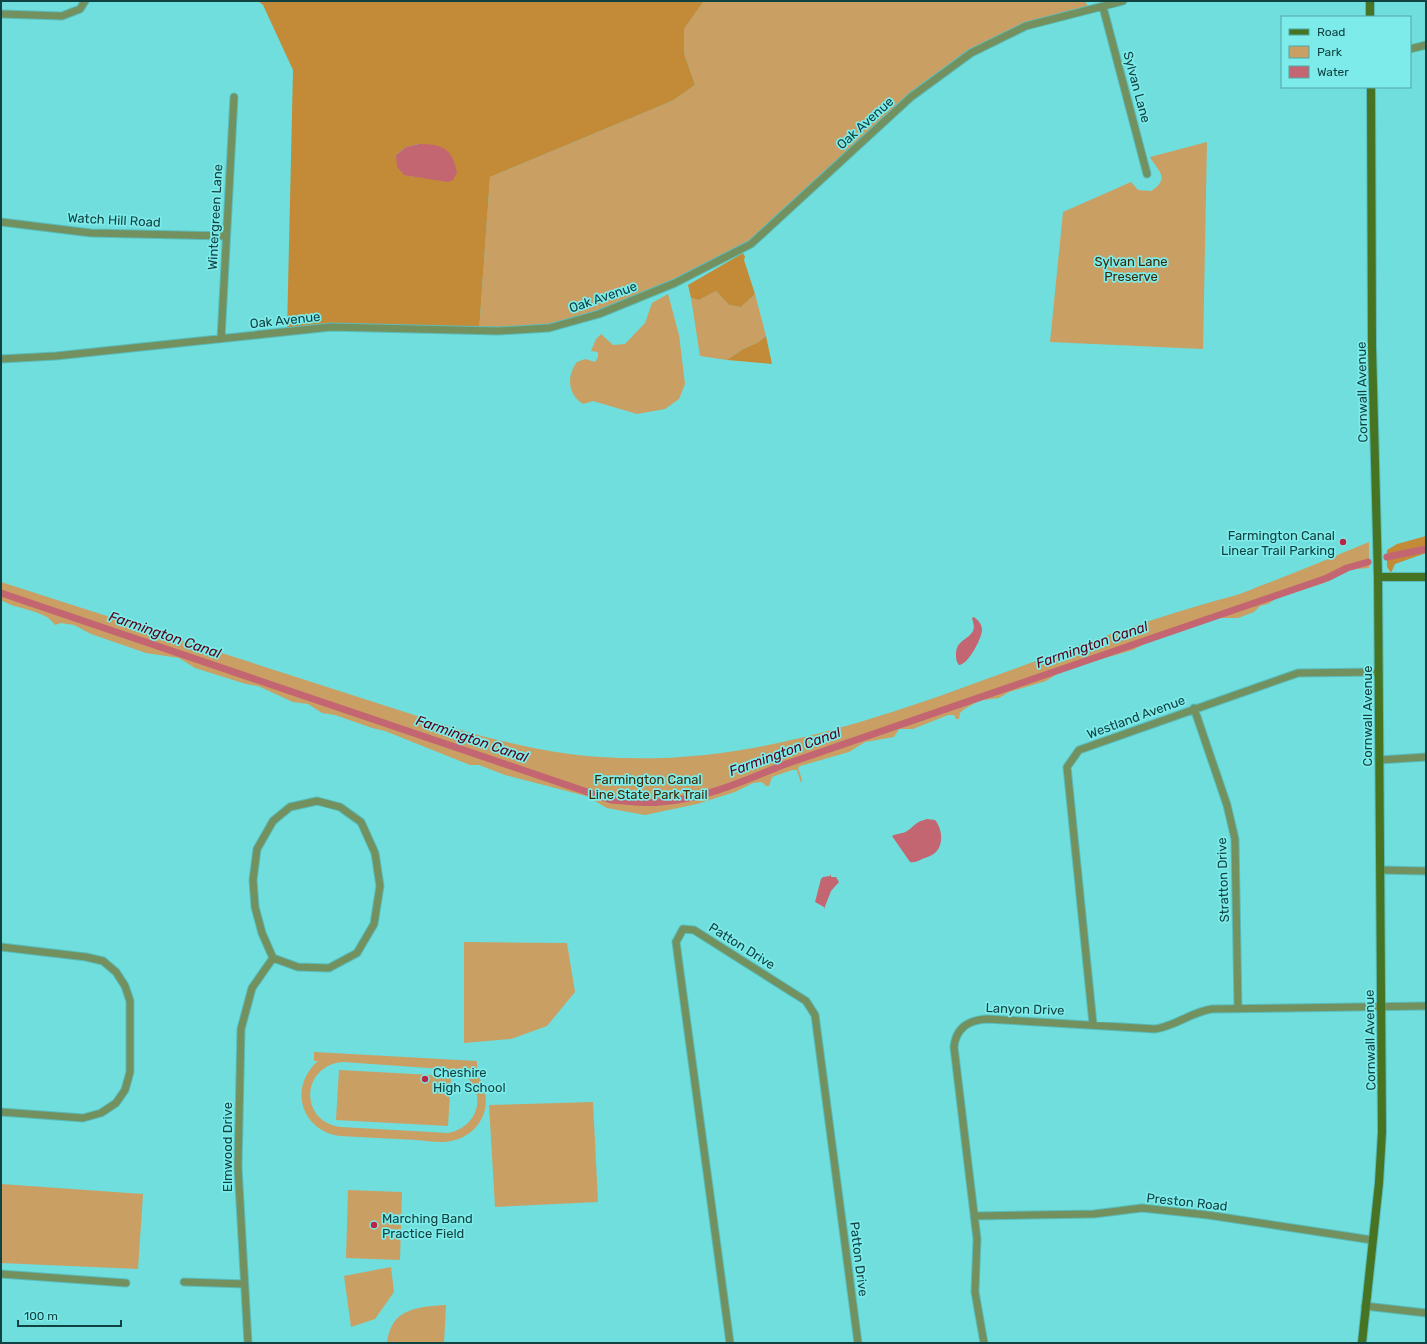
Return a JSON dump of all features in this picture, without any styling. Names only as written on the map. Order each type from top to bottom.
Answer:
[{"type":"street","points":[[1,14],[62,16],[80,9],[85,1]]},
{"type":"street","name":"Oak Avenue","points":[[1,359],[56,356],[331,327],[498,331],[549,328],[599,314],[675,283],[751,244],[911,97],[971,53],[1026,26],[1123,1]]},
{"type":"street","points":[[1370,1],[1370,16]]},
{"type":"street","name":"Sylvan Lane","points":[[1103,6],[1148,174]]},
{"type":"street","points":[[1411,50],[1426,45]]},
{"type":"street","name":"Cornwall Avenue","points":[[1362,1343],[1382,1132],[1378,577],[1372,347],[1371,88]]},
{"type":"street","name":"Wintergreen Lane","points":[[221,339],[234,97]]},
{"type":"street","name":"Watch Hill Road","points":[[1,222],[91,233],[226,236]]},
{"type":"street","points":[[1378,577],[1426,577]]},
{"type":"street","name":"Westland Avenue","points":[[1093,1024],[1067,767],[1079,750],[1194,708],[1298,673],[1378,672]]},
{"type":"street","name":"Stratton Drive","points":[[1194,708],[1227,805],[1235,839],[1238,1009]]},
{"type":"street","points":[[1379,760],[1426,757]]},
{"type":"street","points":[[317,801],[340,807],[360,822],[376,853],[380,886],[374,924],[357,953],[329,968],[298,967],[273,958],[262,933],[255,907],[253,880],[257,849],[273,821],[290,807],[317,801]]},
{"type":"street","points":[[1380,870],[1426,871]]},
{"type":"street","name":"Patton Drive","points":[[730,1343],[676,942],[683,929],[694,930],[806,1001],[815,1015],[858,1343]]},
{"type":"street","points":[[1,947],[86,957],[103,961],[116,972],[125,986],[130,1001],[130,1072],[125,1090],[116,1103],[101,1113],[83,1118],[1,1112]]},
{"type":"street","name":"Elmwood Drive","points":[[248,1343],[238,1167],[241,1029],[252,988],[273,958]]},
{"type":"street","name":"Lanyon Drive","points":[[984,1343],[975,1292],[978,1250],[954,1060],[954,1047],[958,1031],[971,1022],[987,1019],[1093,1024],[1155,1029],[1172,1025],[1202,1010],[1426,1006]]},
{"type":"street","name":"Preston Road","points":[[974,1216],[998,1214],[1094,1214],[1142,1208],[1372,1240]]},
{"type":"street","points":[[1,1274],[126,1283]]},
{"type":"street","points":[[184,1282],[244,1284]]},
{"type":"street","points":[[1365,1306],[1426,1313]]},
{"type":"green space","points":[[704,1],[1085,1],[1090,10],[1026,26],[971,53],[911,97],[751,244],[675,283],[599,314],[549,328],[479,331],[490,177],[672,101],[695,85],[684,53],[684,29]]},
{"type":"green space","name":"Sylvan Lane Preserve","points":[[1207,142],[1203,349],[1050,342],[1063,212],[1131,182],[1138,190],[1151,191],[1161,182],[1161,174],[1150,157]]},
{"type":"green space","points":[[716,291],[729,305],[741,307],[755,294],[766,336],[757,343],[743,349],[727,360],[700,356],[691,298],[699,300]]},
{"type":"green space","points":[[668,294],[679,335],[685,384],[679,399],[665,409],[637,414],[593,401],[583,404],[578,400],[574,396],[570,385],[571,373],[577,362],[585,359],[595,362],[598,357],[598,352],[591,351],[596,339],[601,334],[613,345],[625,344],[645,323],[652,303]]},
{"type":"green space","name":"Farmington Canal Line State Park Trail","points":[[1369,542],[1369,568],[1345,570],[1324,583],[1277,598],[1268,604],[1260,606],[1254,612],[1238,618],[1219,618],[1146,643],[1133,650],[1063,670],[1046,681],[1009,692],[999,698],[983,700],[975,703],[960,713],[959,719],[956,719],[954,715],[948,715],[913,729],[899,729],[894,737],[865,742],[849,752],[800,766],[798,768],[802,780],[801,783],[797,770],[792,770],[772,777],[769,786],[766,786],[762,782],[753,783],[735,792],[697,804],[645,815],[607,808],[586,796],[505,775],[479,765],[470,765],[385,731],[335,715],[322,713],[308,704],[293,702],[258,686],[246,684],[195,668],[179,658],[146,653],[91,634],[74,625],[61,623],[55,625],[44,616],[1,600],[1,582],[467,732],[500,741],[584,756],[664,758],[726,752],[788,741],[848,726],[908,707],[1140,624],[1242,593]]},
{"type":"green space","points":[[464,942],[567,943],[575,992],[547,1026],[511,1039],[464,1043]]},
{"type":"green space","points":[[314,1052],[477,1061],[477,1070],[472,1070],[479,1078],[484,1088],[486,1098],[485,1109],[481,1120],[466,1136],[446,1142],[340,1136],[327,1132],[316,1126],[308,1117],[303,1106],[301,1095],[303,1083],[309,1071],[318,1061],[314,1061]],"holes":[[[344,1062],[456,1070],[466,1077],[473,1085],[477,1095],[477,1104],[474,1114],[469,1122],[460,1129],[448,1133],[341,1127],[327,1123],[317,1115],[312,1105],[310,1093],[313,1082],[319,1072],[330,1065]]]},
{"type":"green space","points":[[339,1070],[451,1076],[448,1126],[336,1120]]},
{"type":"green space","points":[[593,1102],[598,1202],[495,1207],[489,1105]]},
{"type":"green space","points":[[1,1184],[143,1194],[138,1269],[1,1263]]},
{"type":"green space","name":"Marching Band Practice Field","points":[[348,1190],[402,1192],[400,1260],[346,1258]]},
{"type":"green space","points":[[391,1267],[394,1292],[375,1319],[351,1327],[344,1276]]},
{"type":"green space","points":[[446,1305],[444,1343],[387,1343],[389,1331],[400,1316],[416,1309]]},
{"type":"shaded area","points":[[258,1],[704,1],[684,29],[684,53],[695,85],[672,101],[490,177],[479,331],[331,327],[287,332],[293,70],[263,5]],"holes":[[[419,144],[429,178],[409,176],[396,155],[406,147]]]},
{"type":"shaded area","points":[[743,253],[755,294],[741,307],[729,305],[716,291],[699,300],[691,298],[688,285]]},
{"type":"shaded area","points":[[766,336],[772,364],[727,360],[743,349],[757,343]]},
{"type":"shaded area","points":[[1426,536],[1426,553],[1395,564],[1391,573],[1387,567],[1387,550],[1397,544]]},
{"type":"water","points":[[419,144],[434,145],[445,149],[449,153],[455,164],[457,172],[453,180],[448,182],[404,175],[397,167],[396,155],[406,147]]},
{"type":"water","points":[[974,617],[981,624],[981,634],[977,645],[970,656],[963,664],[959,665],[956,658],[958,645],[973,631],[974,626],[972,618]]},
{"type":"water","points":[[927,819],[935,820],[941,832],[939,849],[933,854],[916,862],[910,862],[892,836],[905,832]]},
{"type":"water","points":[[831,874],[831,877],[836,877],[839,882],[831,891],[824,909],[824,907],[815,902],[821,879],[823,877],[830,876]]},
{"type":"waterway","name":"Farmington Canal","points":[[1387,557],[1426,549]]},
{"type":"waterway","name":"Farmington Canal","points":[[1,593],[611,800],[648,803],[693,797],[724,788],[783,765],[1327,578],[1347,568],[1368,562]]},
{"type":"place","name":"Farmington Canal Linear Trail Parking","points":[[1343,542]]},
{"type":"place","name":"Cheshire High School","points":[[425,1079]]},
{"type":"place","name":"Marching Band Practice Field","points":[[374,1225]]}]
